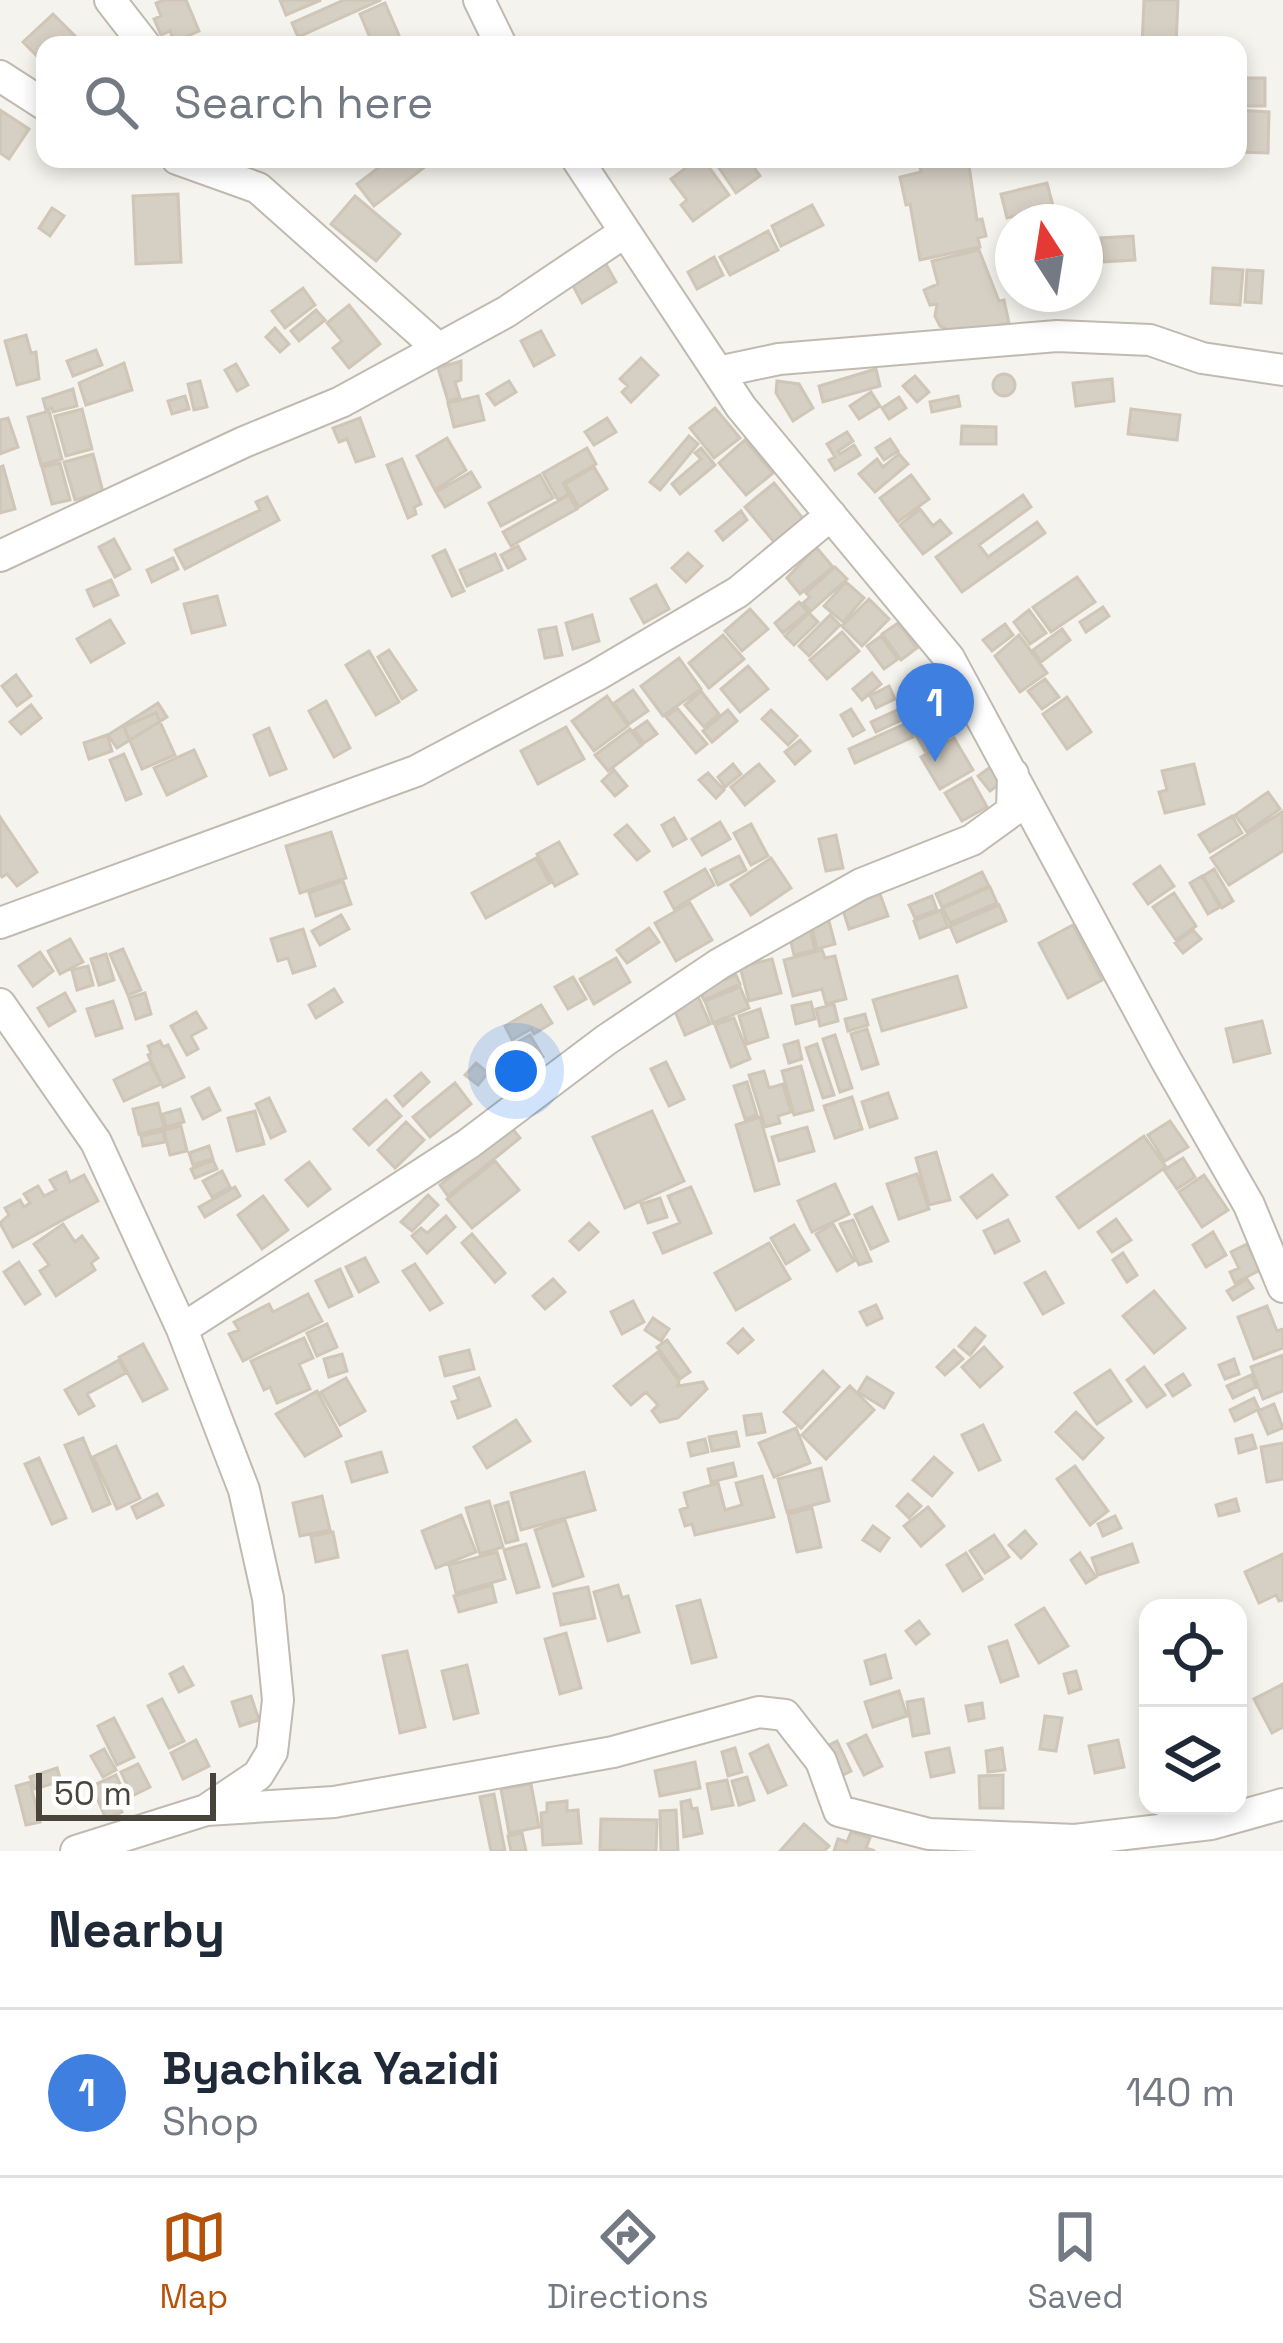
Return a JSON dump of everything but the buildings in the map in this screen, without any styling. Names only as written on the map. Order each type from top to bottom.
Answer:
[{"type":"street","points":[[110,0],[138,36]]},
{"type":"street","points":[[479,0],[497,36]]},
{"type":"street","points":[[0,76],[36,99]]},
{"type":"street","points":[[221,168],[258,188],[439,349]]},
{"type":"street","points":[[583,168],[741,406],[949,658],[1249,1205],[1283,1287]]},
{"type":"street","points":[[0,556],[340,402],[506,312],[625,232]]},
{"type":"street","points":[[718,372],[779,359],[1057,336],[1150,340],[1202,358],[1283,370]]},
{"type":"street","points":[[0,923],[416,771],[597,675],[738,592],[831,515]]},
{"type":"street","points":[[182,1329],[468,1144],[606,1040],[718,964],[861,884],[972,840],[1012,811],[1013,774]]},
{"type":"street","points":[[0,1004],[96,1142],[182,1329],[244,1490],[268,1598],[278,1700],[272,1752],[258,1775],[206,1810]]},
{"type":"street","points":[[76,1851],[206,1810],[334,1802],[543,1765],[613,1752],[759,1712],[785,1714],[821,1761],[839,1811],[929,1834],[1075,1840],[1211,1824],[1283,1804]]},
{"type":"place","name":"Byachika Yazidi","points":[[935,762]]}]
